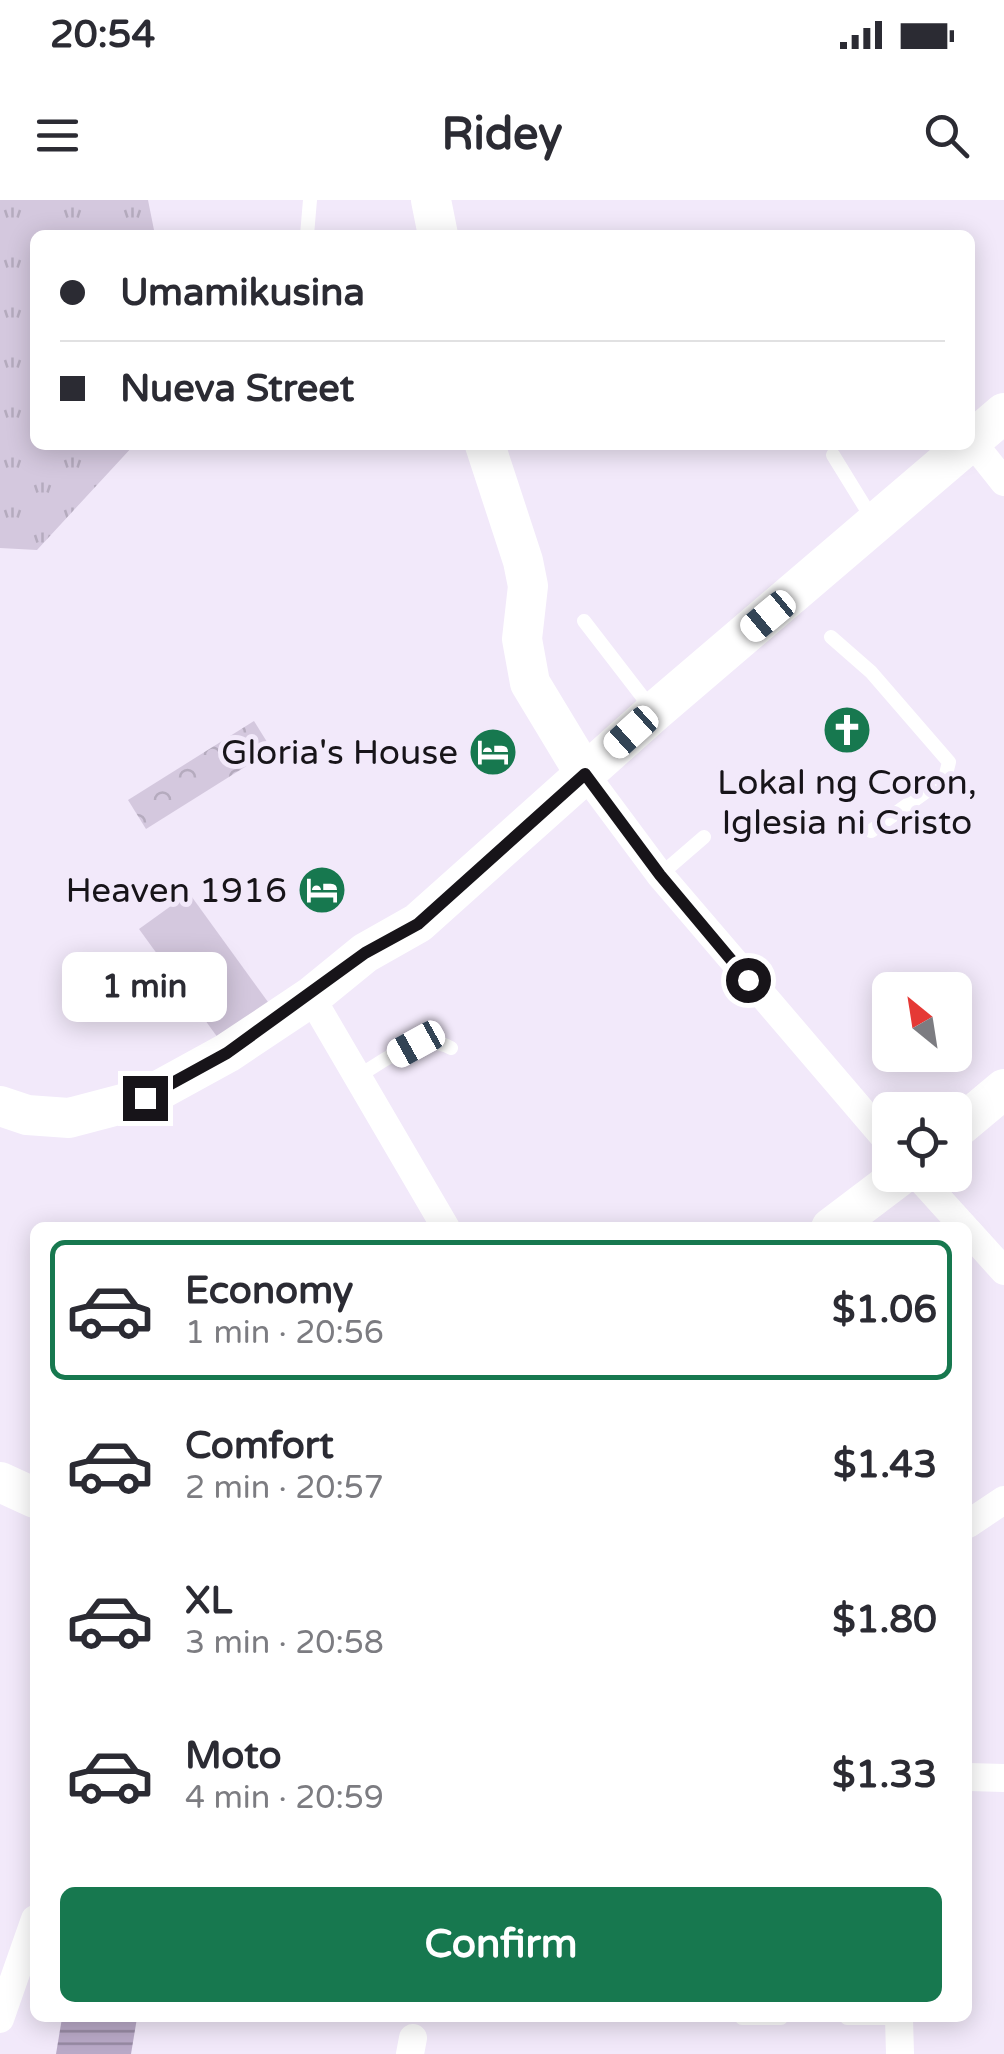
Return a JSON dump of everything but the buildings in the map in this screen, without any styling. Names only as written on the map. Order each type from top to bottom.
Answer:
[{"type":"street","points":[[431,200],[437,230]]},
{"type":"street","points":[[975,441],[1004,413]]},
{"type":"street","points":[[975,446],[1004,482]]},
{"type":"street","points":[[487,450],[528,586],[522,640],[530,682],[585,774],[660,875],[872,1123]]},
{"type":"street","points":[[0,1106],[28,1115],[69,1118],[145,1098],[184,1080],[311,996],[365,953],[418,924],[654,712],[965,450]]},
{"type":"street","points":[[311,996],[443,1222]]},
{"type":"street","points":[[972,1116],[1004,1089]]},
{"type":"street","points":[[839,1222],[879,1192]]},
{"type":"street","points":[[932,1192],[960,1222]]},
{"type":"street","points":[[972,1236],[1004,1271]]},
{"type":"street","points":[[0,1482],[30,1496]]},
{"type":"street","points":[[972,1521],[1004,1500]]},
{"type":"street","points":[[972,1776],[1004,1778]]},
{"type":"street","points":[[0,2018],[30,1933]]},
{"type":"street","points":[[900,2022],[900,2054]]},
{"type":"lane","points":[[307,230],[310,200]]},
{"type":"lane","points":[[834,456],[876,525]]},
{"type":"lane","points":[[584,621],[654,712]]},
{"type":"lane","points":[[831,637],[871,672],[949,762],[945,778],[872,832]]},
{"type":"lane","points":[[660,875],[704,837]]},
{"type":"lane","points":[[358,1076],[416,1044],[438,1041],[451,1048]]},
{"type":"green space","points":[[0,200],[148,200],[154,230],[30,230],[30,450],[129,450],[37,550],[0,548]]},
{"type":"green space","points":[[254,721],[272,750],[146,829],[128,800]]},
{"type":"green space","points":[[189,893],[276,1013],[226,1049],[139,929]]},
{"type":"shaded area","points":[[61,2022],[136,2022],[131,2054],[56,2054]]},
{"type":"place","name":"Lokal ng Coron, Iglesia ni Cristo","points":[[847,730]]},
{"type":"place","name":"Gloria's House","points":[[493,752]]},
{"type":"place","name":"Heaven 1916","points":[[322,890]]},
{"type":"route","points":[[145,1098],[227,1053],[311,996],[365,953],[418,924],[585,774],[660,875],[748,980]]}]
